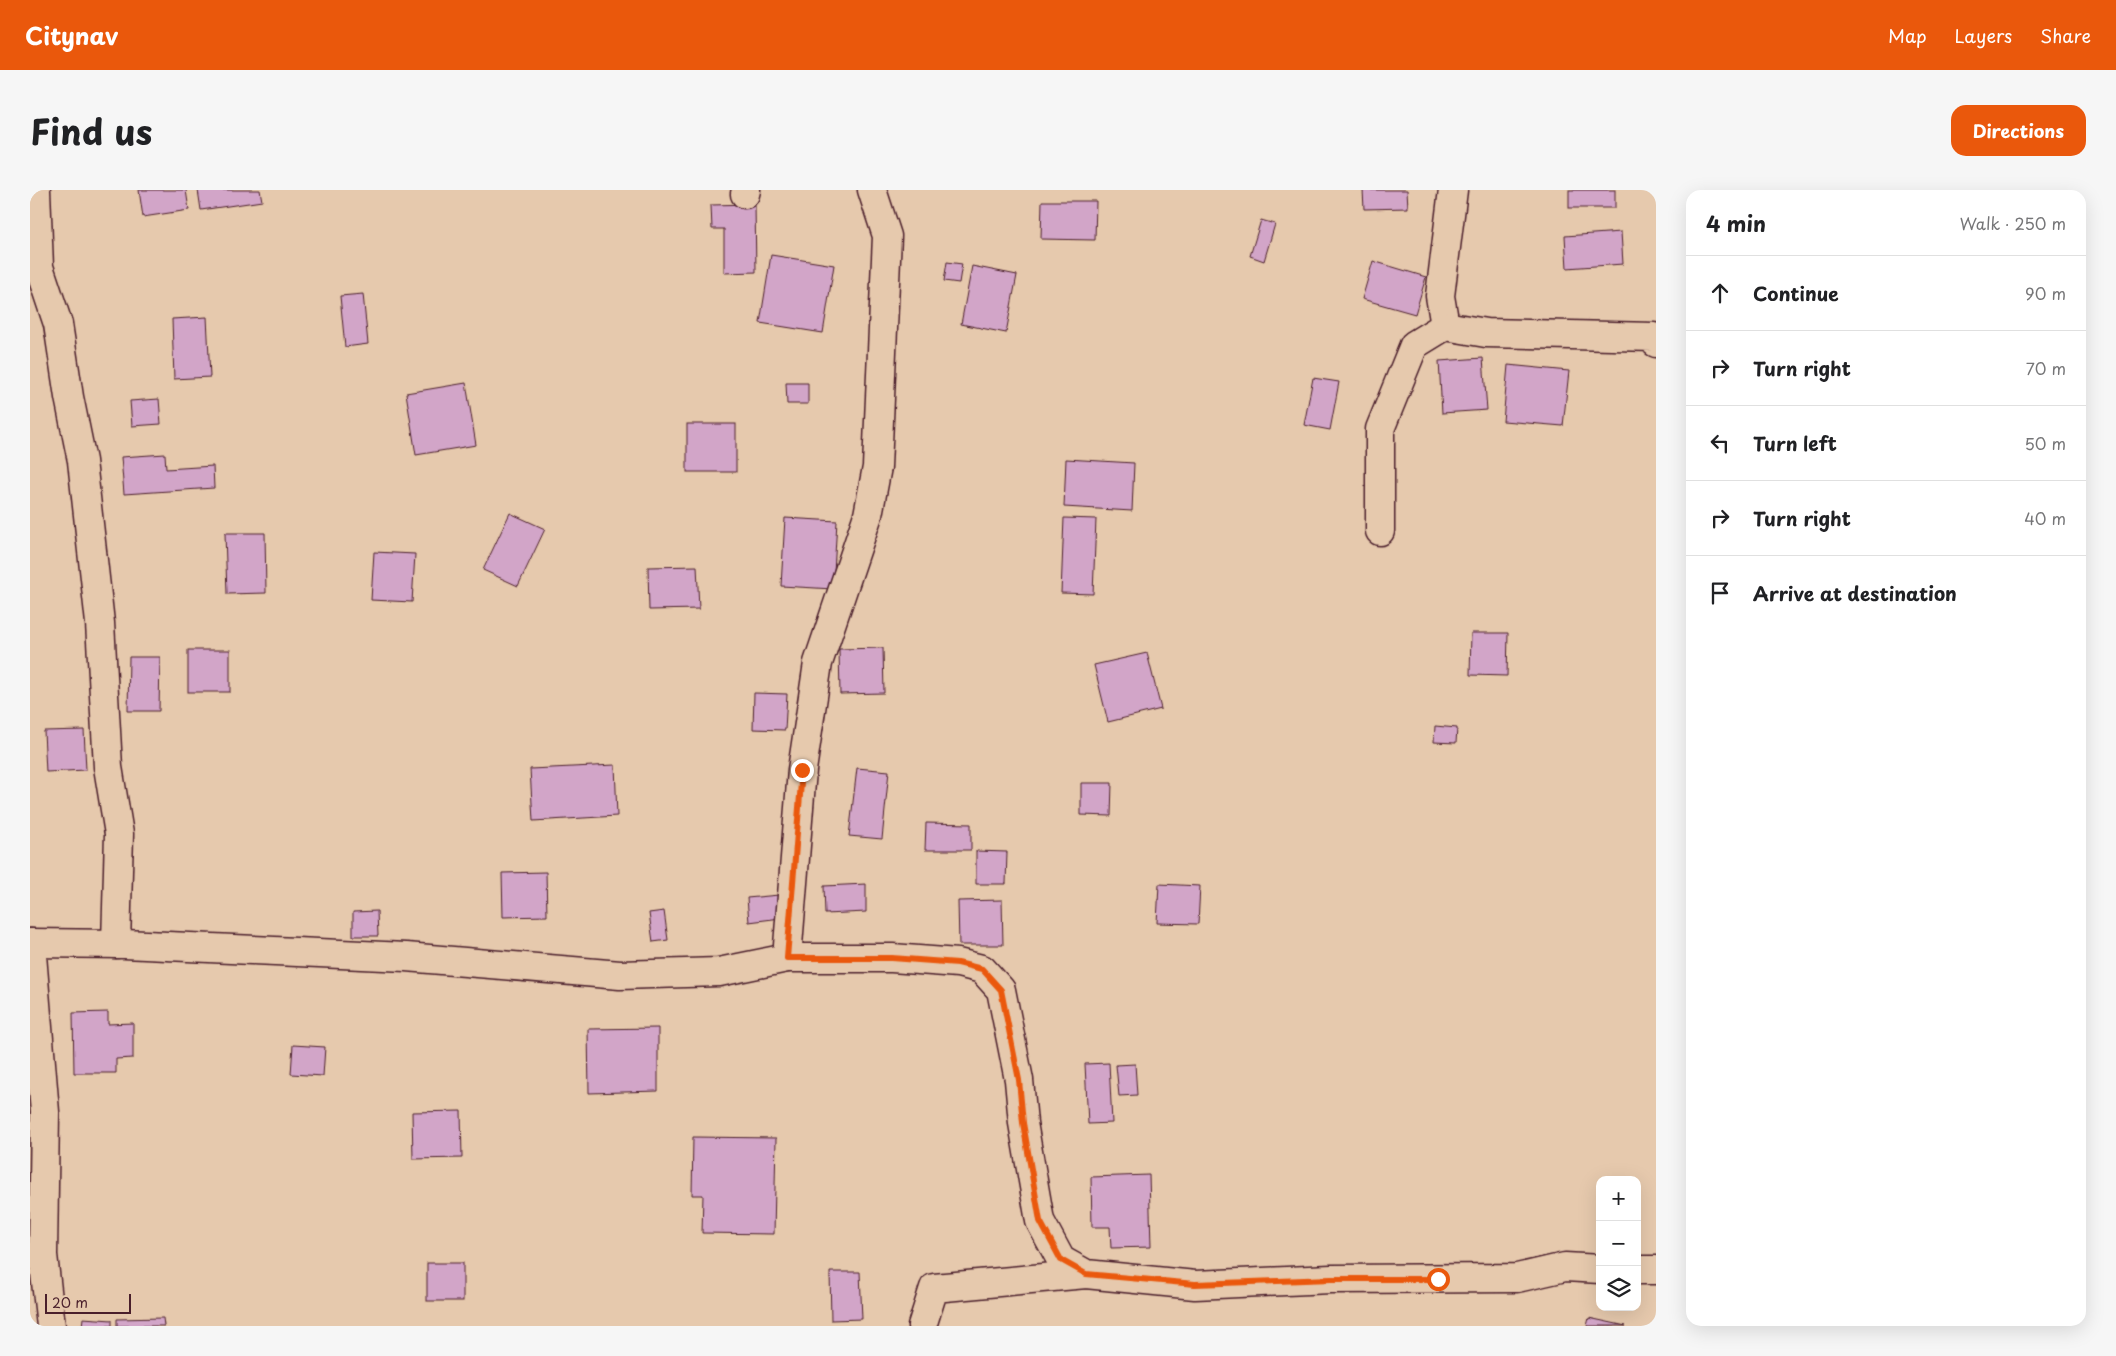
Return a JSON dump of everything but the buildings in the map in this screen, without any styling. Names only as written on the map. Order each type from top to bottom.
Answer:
[{"type":"street","points":[[36,190],[39,267],[58,324],[69,397],[82,461],[97,594],[108,767],[119,834],[116,944]]},
{"type":"street","points":[[787,958],[802,770],[818,664],[868,515],[877,467],[887,236],[872,190]]},
{"type":"street","points":[[1445,326],[1440,296],[1453,190]]},
{"type":"street","points":[[1380,531],[1380,429],[1414,345],[1445,326],[1486,333],[1655,338]]},
{"type":"street","points":[[51,1326],[36,1256],[45,1112],[31,943],[116,944],[406,957],[620,975],[718,972],[787,958],[892,958],[958,963],[982,969],[1001,990],[1019,1080],[1023,1123],[1040,1221],[1061,1260],[1086,1274]]},
{"type":"street","points":[[922,1326],[934,1288],[1086,1274],[1195,1284],[1331,1279],[1518,1278],[1565,1267],[1596,1269]]},
{"type":"street","points":[[1641,1270],[1656,1270]]},
{"type":"route","points":[[802,770],[787,958],[892,958],[958,963],[982,969],[1001,990],[1019,1080],[1023,1123],[1040,1221],[1061,1260],[1086,1274],[1195,1284],[1331,1279],[1438,1279]]}]
